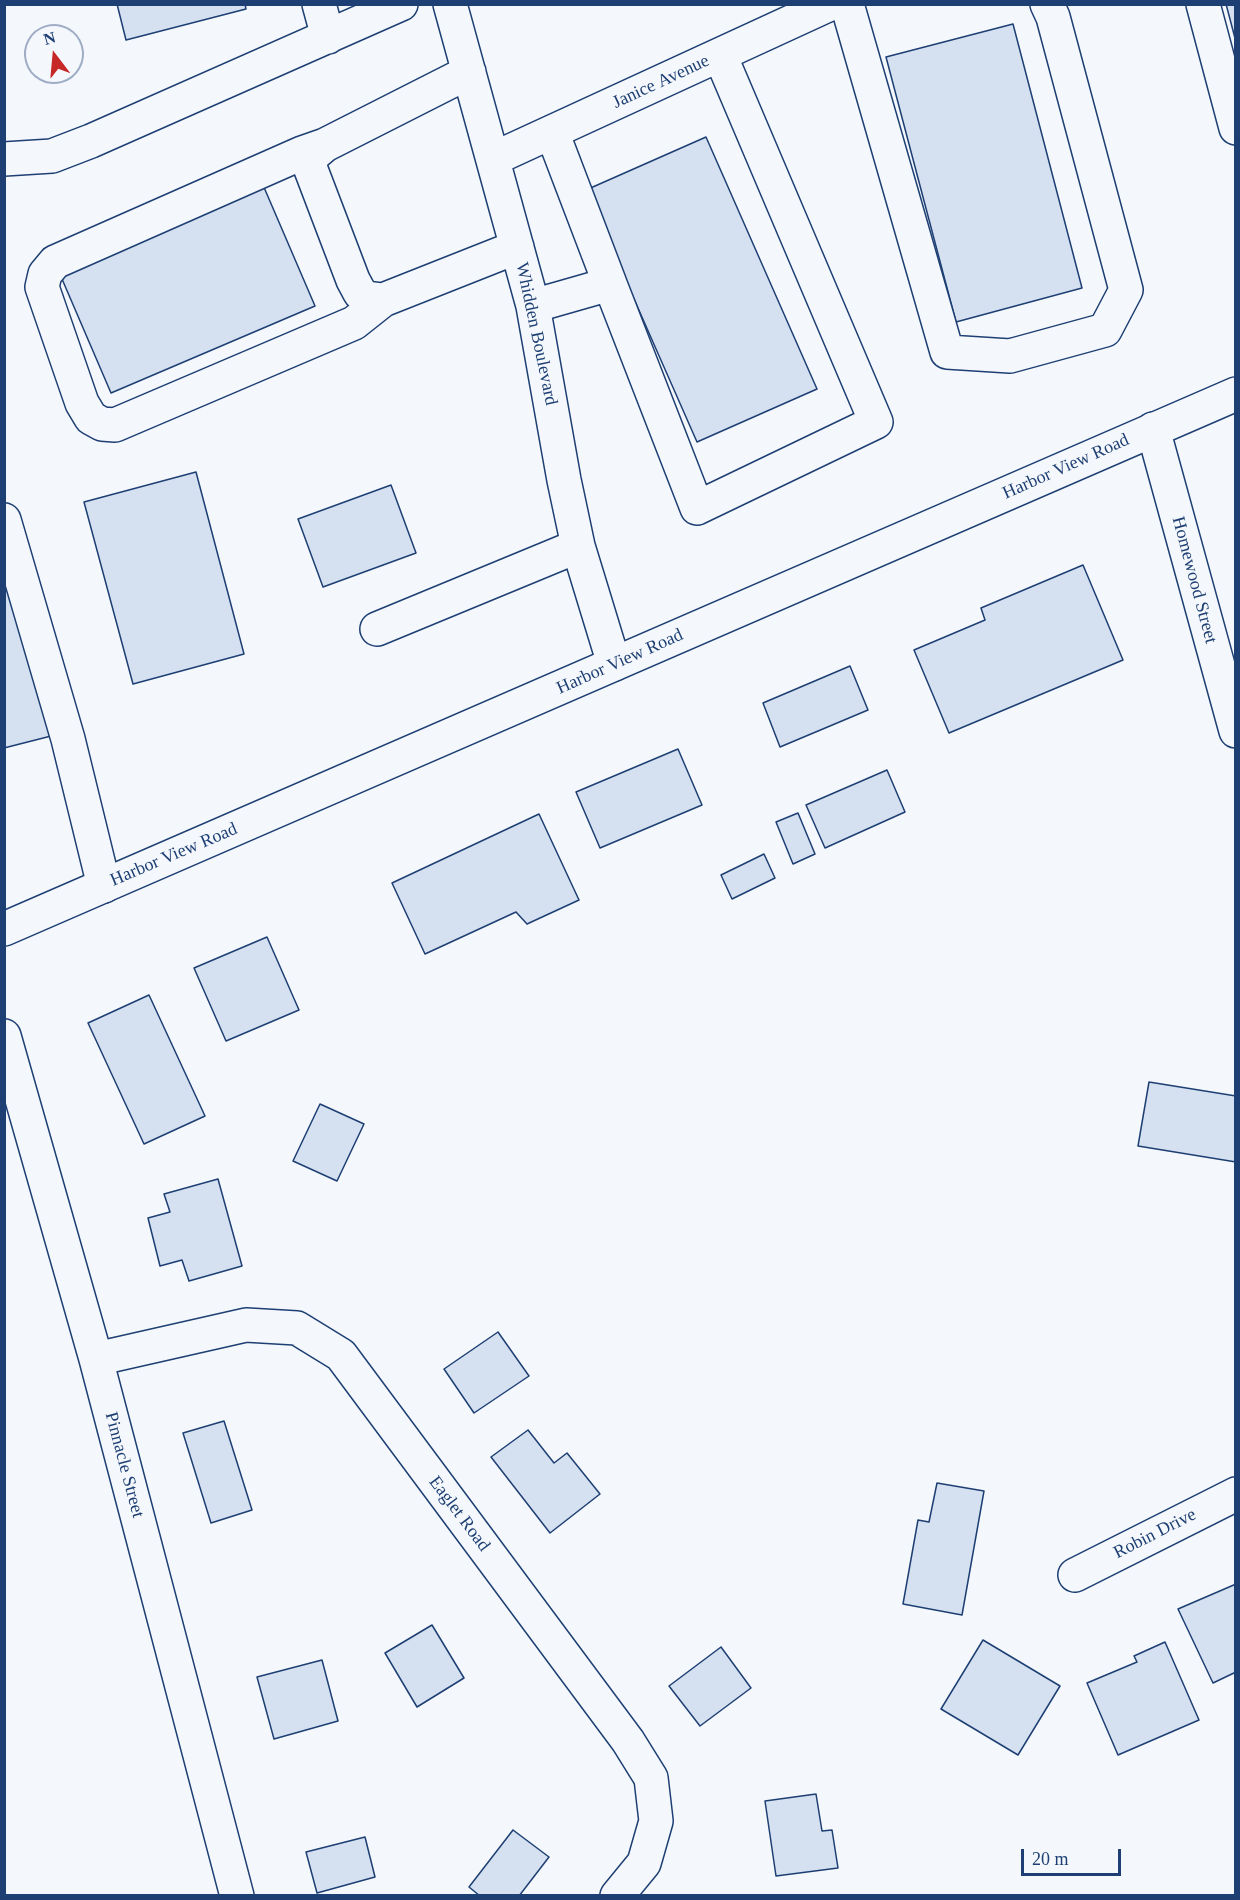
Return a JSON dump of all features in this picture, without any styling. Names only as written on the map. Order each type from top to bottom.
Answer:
[{"type":"street","points":[[319,4],[328,37]]},
{"type":"street","points":[[4,159],[52,156],[401,4]]},
{"type":"street","name":"Janice Avenue","points":[[493,159],[830,4]]},
{"type":"street","points":[[847,4],[947,352],[1010,356],[1105,330],[1126,290],[1053,17],[1047,4]]},
{"type":"street","points":[[1203,4],[1236,128]]},
{"type":"street","name":"Whidden Boulevard","points":[[455,6],[469,72],[533,306],[578,546],[614,664]]},
{"type":"street","points":[[552,132],[697,508],[876,422],[720,55]]},
{"type":"street","points":[[469,72],[325,145],[302,153],[55,262],[45,274],[42,287],[82,403],[91,418],[102,424],[115,425],[354,323],[383,300],[517,247]]},
{"type":"street","points":[[325,145],[312,156],[310,167],[314,180],[360,293],[367,298],[383,300]]},
{"type":"street","points":[[533,306],[610,284]]},
{"type":"street","name":"Harbor View Road","points":[[4,928],[1236,394]]},
{"type":"street","name":"Homewood Street","points":[[1153,429],[1223,637],[1236,731]]},
{"type":"street","points":[[4,520],[68,739],[104,886]]},
{"type":"street","points":[[377,629],[578,546]]},
{"type":"street","name":"Pinnacle Street","points":[[4,1036],[96,1359],[237,1896]]},
{"type":"street","name":"Eaglet Road","points":[[96,1359],[246,1324],[297,1328],[341,1355],[628,1741],[651,1778],[656,1821],[644,1863],[617,1896]]},
{"type":"street","name":"Robin Drive","points":[[1074,1575],[1236,1494]]},
{"type":"building","points":[[117,4],[245,4],[246,9],[126,40]]},
{"type":"building","points":[[1226,4],[1236,4],[1236,42]]},
{"type":"building","points":[[1013,24],[1082,288],[956,322],[886,57]]},
{"type":"building","points":[[706,137],[817,389],[697,442],[586,190]]},
{"type":"building","points":[[263,185],[315,306],[111,393],[59,272]]},
{"type":"building","points":[[196,472],[244,654],[133,684],[84,502]]},
{"type":"building","points":[[391,485],[416,553],[323,587],[298,519]]},
{"type":"building","points":[[4,549],[59,734],[4,748]]},
{"type":"building","points":[[1083,565],[1123,660],[949,733],[914,650],[985,620],[981,608]]},
{"type":"building","points":[[850,666],[868,710],[780,747],[763,703]]},
{"type":"building","points":[[678,749],[702,805],[600,848],[576,792]]},
{"type":"building","points":[[887,770],[905,812],[825,848],[806,805]]},
{"type":"building","points":[[798,813],[815,854],[793,864],[776,822]]},
{"type":"building","points":[[539,814],[579,900],[527,924],[516,912],[425,954],[392,883]]},
{"type":"building","points":[[764,854],[775,878],[732,899],[721,875]]},
{"type":"building","points":[[267,937],[299,1010],[226,1041],[194,968]]},
{"type":"building","points":[[149,995],[205,1116],[144,1144],[88,1023]]},
{"type":"building","points":[[1149,1082],[1236,1096],[1236,1162],[1138,1146]]},
{"type":"building","points":[[320,1104],[364,1124],[337,1181],[293,1161]]},
{"type":"building","points":[[218,1179],[242,1266],[189,1281],[182,1260],[160,1266],[148,1218],[170,1212],[164,1194]]},
{"type":"building","points":[[498,1332],[529,1376],[474,1413],[444,1369]]},
{"type":"building","points":[[224,1421],[252,1510],[211,1523],[183,1433]]},
{"type":"building","points":[[528,1430],[554,1463],[567,1453],[600,1494],[550,1533],[491,1457]]},
{"type":"building","points":[[937,1483],[984,1491],[962,1615],[903,1604],[918,1520],[929,1522]]},
{"type":"building","points":[[1236,1584],[1236,1672],[1213,1683],[1178,1609]]},
{"type":"building","points":[[432,1625],[464,1678],[417,1707],[385,1653]]},
{"type":"building","points":[[983,1640],[1060,1686],[1018,1755],[941,1709]]},
{"type":"building","points":[[1165,1642],[1199,1720],[1118,1755],[1087,1683],[1137,1662],[1134,1656]]},
{"type":"building","points":[[721,1647],[751,1688],[700,1726],[669,1686]]},
{"type":"building","points":[[322,1660],[338,1721],[274,1739],[257,1677]]},
{"type":"building","points":[[816,1794],[822,1831],[832,1830],[838,1868],[776,1876],[765,1801]]},
{"type":"building","points":[[513,1830],[549,1857],[519,1896],[480,1896],[469,1887]]},
{"type":"building","points":[[365,1837],[375,1877],[317,1893],[306,1852]]}]
